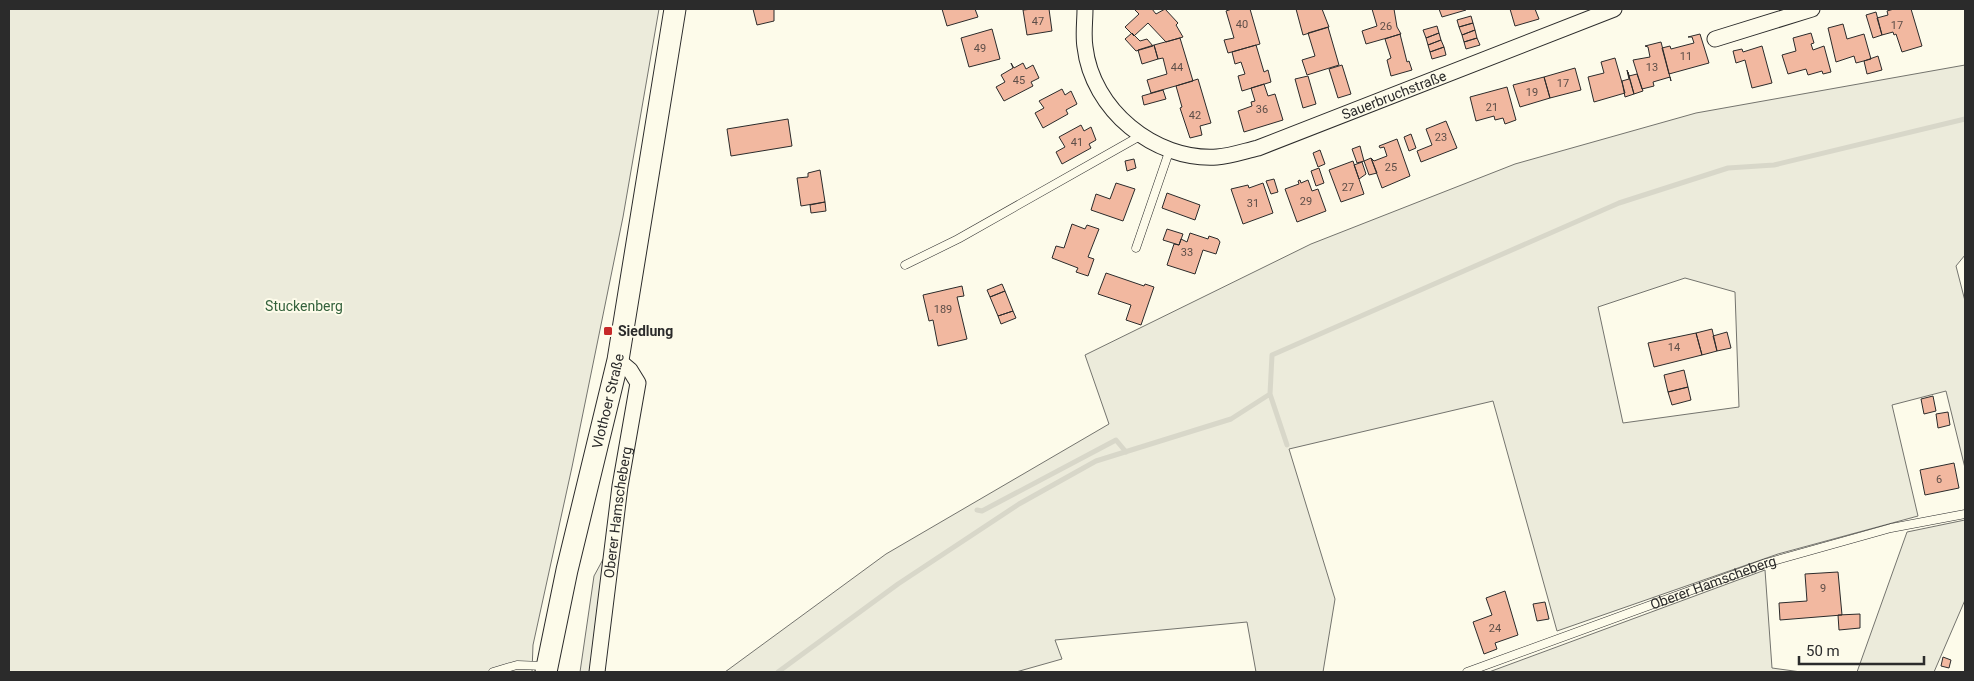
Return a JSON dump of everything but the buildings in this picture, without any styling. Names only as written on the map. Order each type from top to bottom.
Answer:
[{"type":"main road","name":"Vlothoer Straße","points":[[546,669],[567,570],[618,360],[675,9]]},
{"type":"street","name":"Sauerbruchstraße","points":[[1085,9],[1085,47],[1090,68],[1100,95],[1120,118],[1140,136],[1170,149],[1192,155],[1216,157],[1258,148],[1614,9]]},
{"type":"street","points":[[1715,38],[1812,9]]},
{"type":"street","name":"Oberer Hamscheberg","points":[[597,672],[620,486],[638,383],[630,370],[618,360]]},
{"type":"lane","points":[[905,264],[958,239],[1140,136]]},
{"type":"lane","points":[[1136,248],[1170,149]]},
{"type":"lane","name":"Oberer Hamscheberg","points":[[1467,672],[1766,563],[1891,528],[1965,514]]},
{"type":"lane","points":[[493,672],[516,665],[546,669]]},
{"type":"green space","name":"Stuckenberg","points":[[9,9],[659,9],[623,217],[572,467],[533,645],[532,672],[9,672]]},
{"type":"green space","points":[[1965,65],[1965,255],[1956,266],[1965,301],[1965,468],[1946,391],[1892,405],[1918,516],[1778,554],[1557,631],[1493,401],[1289,449],[1335,599],[1323,672],[1256,672],[1247,622],[1055,640],[1062,659],[1016,672],[725,672],[886,554],[1109,424],[1085,355],[1311,244],[1515,164],[1696,113]],"holes":[[[1685,278],[1735,292],[1739,407],[1623,423],[1598,307]]]},
{"type":"green space","points":[[1965,520],[1965,600],[1934,672],[1857,672],[1907,532]]},
{"type":"green space","points":[[607,552],[593,672],[580,672],[594,576]]},
{"type":"green space","points":[[1765,570],[1772,668],[1801,672],[1489,672]]},
{"type":"waterway","points":[[778,672],[898,584],[1019,504],[1096,461],[1231,419],[1270,394],[1272,355],[1619,203],[1728,168],[1774,165],[1965,119]]},
{"type":"waterway","points":[[1270,394],[1287,445]]},
{"type":"waterway","points":[[977,510],[982,511],[1116,440],[1126,452]]},
{"type":"place","name":"Siedlung","points":[[608,331]]}]
